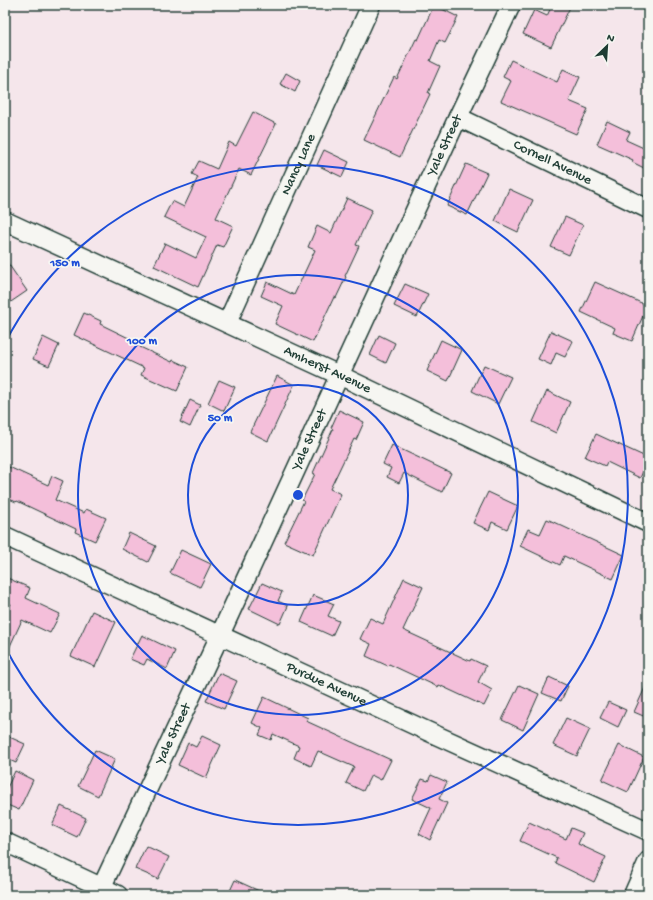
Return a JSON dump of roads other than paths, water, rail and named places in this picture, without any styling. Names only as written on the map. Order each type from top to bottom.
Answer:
[{"type":"street","name":"Nancy Lane","points":[[227,323],[371,5]]},
{"type":"street","name":"Yale Street","points":[[99,891],[220,635],[510,5]]},
{"type":"street","name":"Cornell Avenue","points":[[458,117],[648,209]]},
{"type":"street","name":"Amherst Avenue","points":[[5,221],[339,375],[648,523]]},
{"type":"street","name":"Purdue Avenue","points":[[5,536],[648,831]]},
{"type":"street","points":[[5,842],[99,891],[118,895]]},
{"type":"street","points":[[633,895],[648,861]]}]
